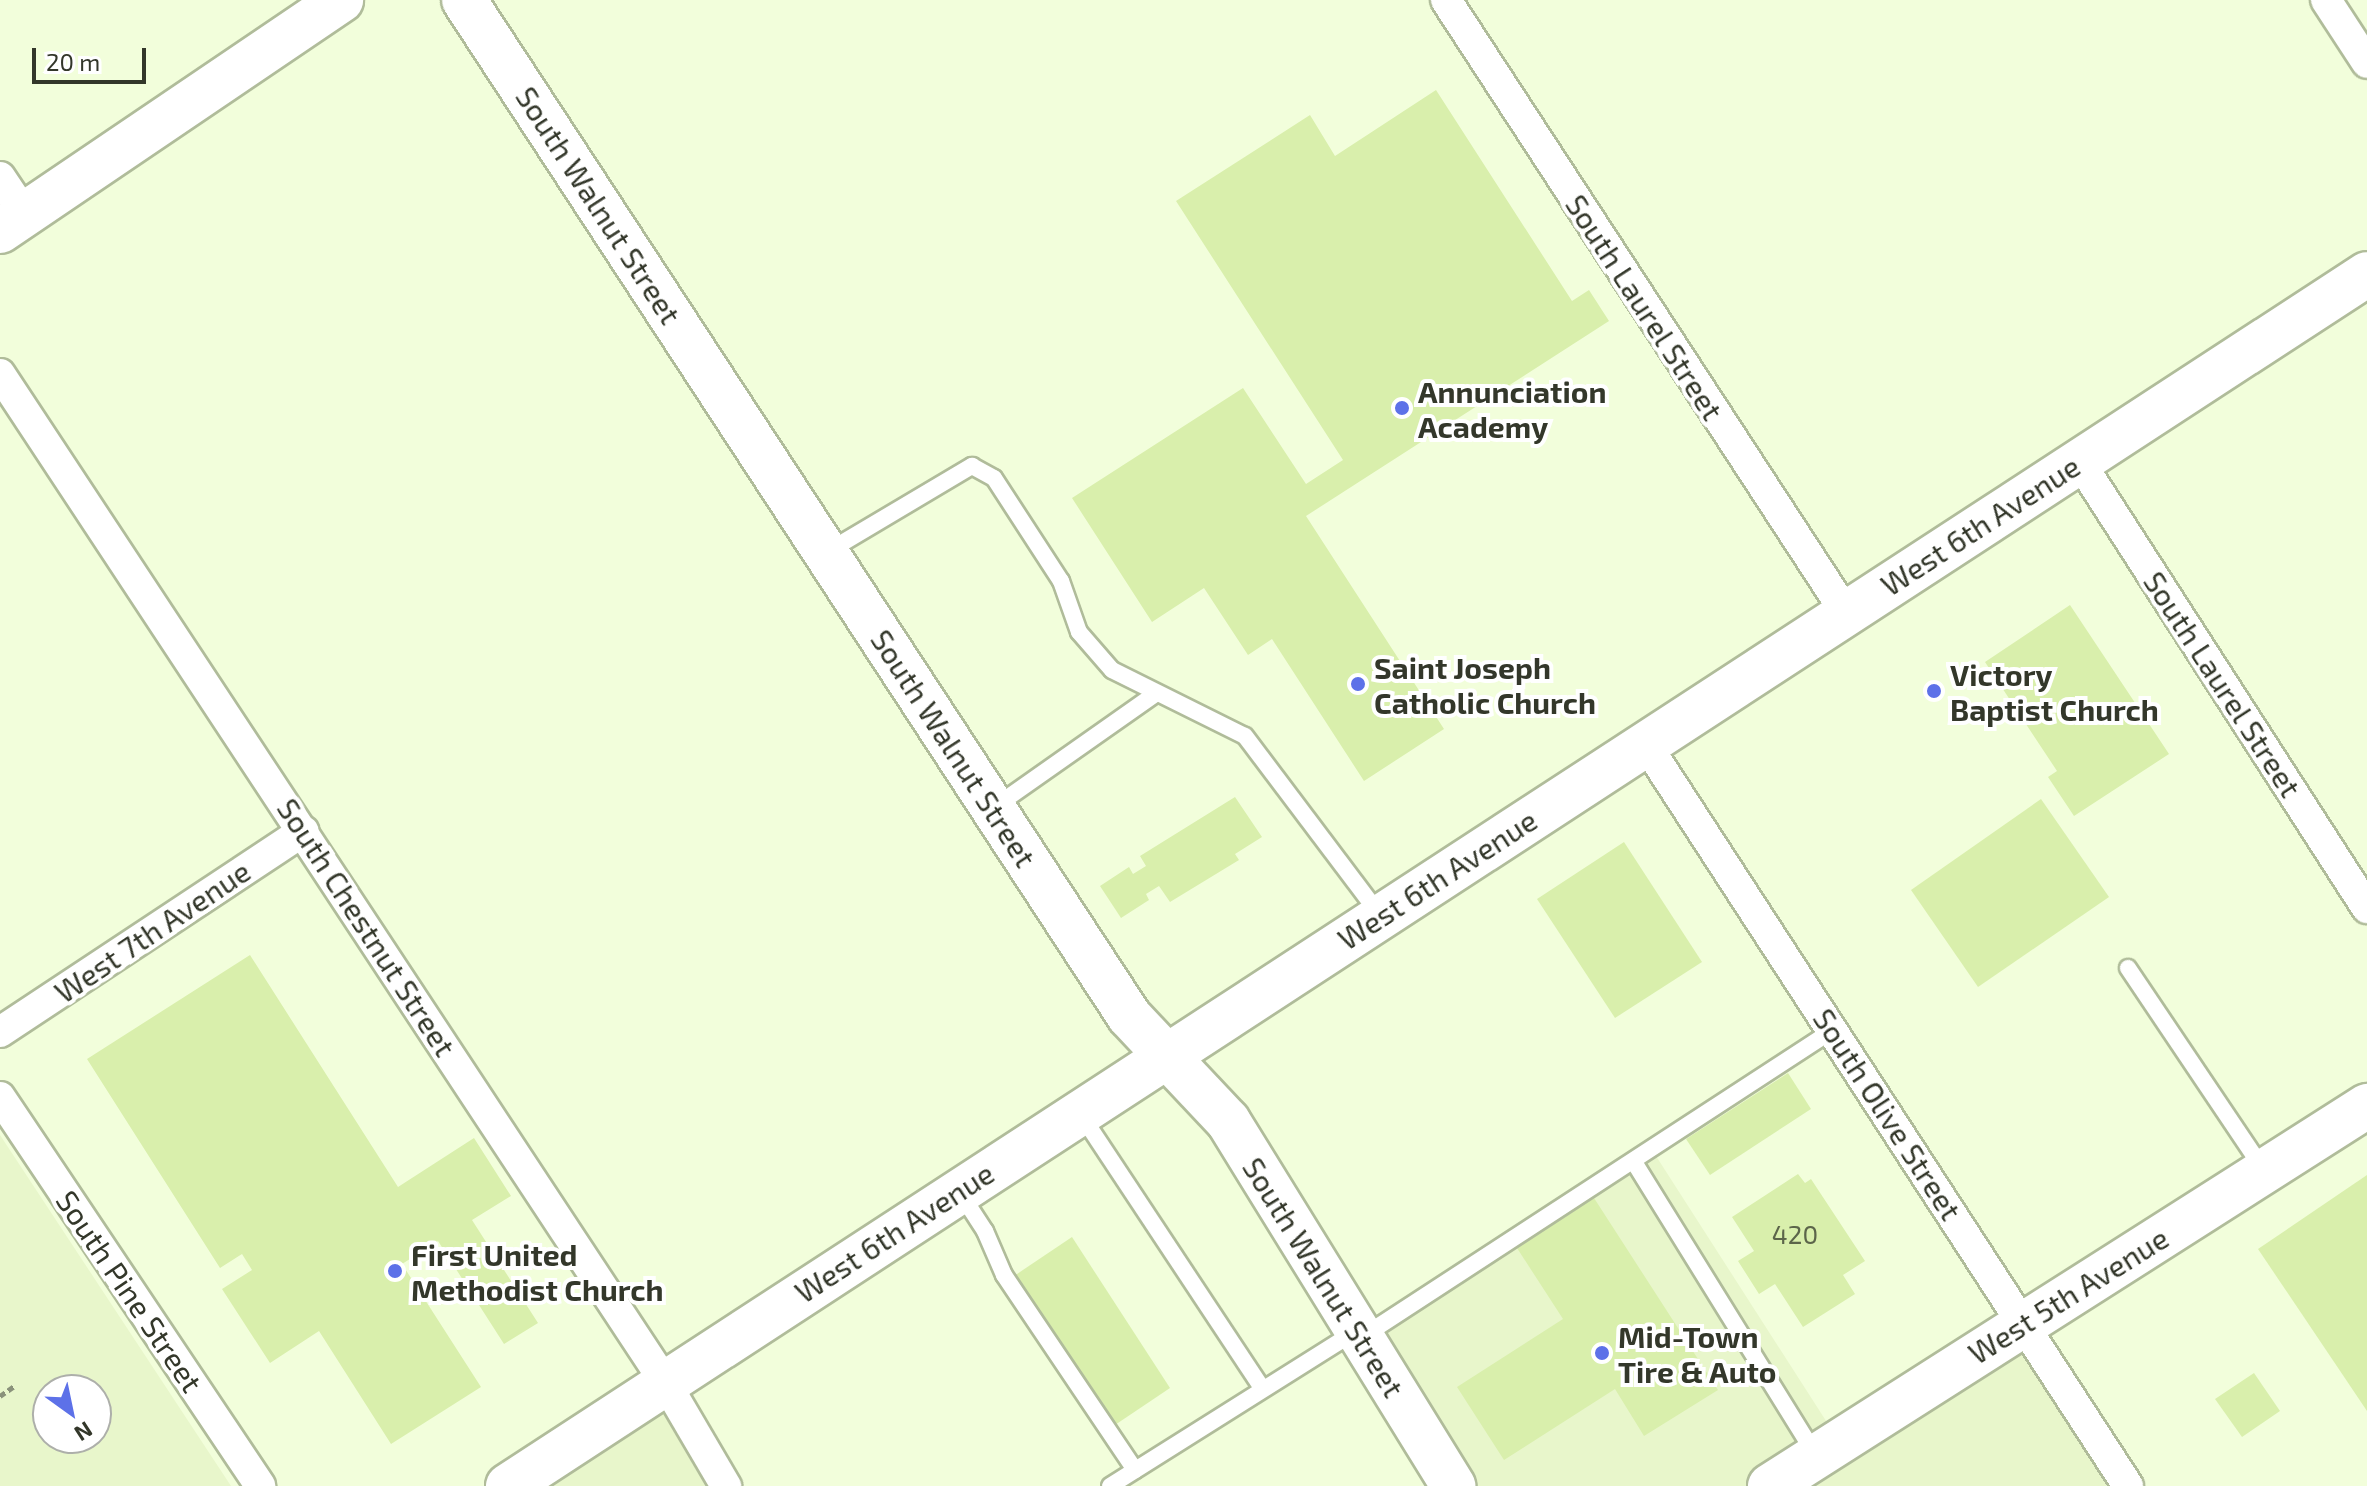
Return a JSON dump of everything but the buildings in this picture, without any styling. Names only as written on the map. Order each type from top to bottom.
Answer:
[{"type":"main road","points":[[13,223],[341,0]]},
{"type":"main road","name":"South Walnut Street","points":[[464,0],[1129,1016],[1228,1121],[1453,1486]]},
{"type":"main road","name":"West 6th Avenue","points":[[508,1486],[2367,274]]},
{"type":"main road","name":"West 5th Avenue","points":[[1770,1486],[2023,1322],[2367,1106]]},
{"type":"street","name":"South Laurel Street","points":[[1446,0],[1846,613]]},
{"type":"street","points":[[2326,0],[2367,63]]},
{"type":"street","points":[[0,177],[13,223]]},
{"type":"street","name":"South Chestnut Street","points":[[0,374],[665,1382],[726,1486]]},
{"type":"street","name":"South Laurel Street","points":[[2079,461],[2367,908]]},
{"type":"street","name":"South Olive Street","points":[[1645,743],[2128,1486]]},
{"type":"street","name":"West 7th Avenue","points":[[0,1032],[304,831]]},
{"type":"street","name":"South Pine Street","points":[[0,1097],[260,1486]]},
{"type":"lane","points":[[826,553],[972,466],[994,478],[1053,568],[1079,632],[1112,670],[1245,736],[1380,916]]},
{"type":"lane","points":[[993,808],[1155,694]]},
{"type":"lane","points":[[2128,968],[2264,1170]]},
{"type":"lane","points":[[1110,1486],[1262,1388],[1359,1334],[1634,1162],[1833,1030]]},
{"type":"lane","points":[[1079,1112],[1262,1388]]},
{"type":"lane","points":[[1634,1162],[1817,1457]]},
{"type":"lane","points":[[958,1190],[985,1231],[1004,1275],[1135,1470]]},
{"type":"path","points":[[0,1396],[16,1385]]},
{"type":"shaded area","points":[[0,1135],[231,1486],[0,1486]]},
{"type":"shaded area","points":[[1656,1156],[1846,1452],[2015,1343],[2109,1486],[1463,1486],[1372,1337]]},
{"type":"shaded area","points":[[661,1408],[709,1486],[550,1486]]},
{"type":"place","name":"Annunciation Academy","points":[[1402,408]]},
{"type":"place","name":"Saint Joseph Catholic Church","points":[[1358,684]]},
{"type":"place","name":"Victory Baptist Church","points":[[1934,691]]},
{"type":"place","name":"First United Methodist Church","points":[[395,1271]]},
{"type":"place","name":"Mid-Town Tire & Auto","points":[[1602,1353]]}]
